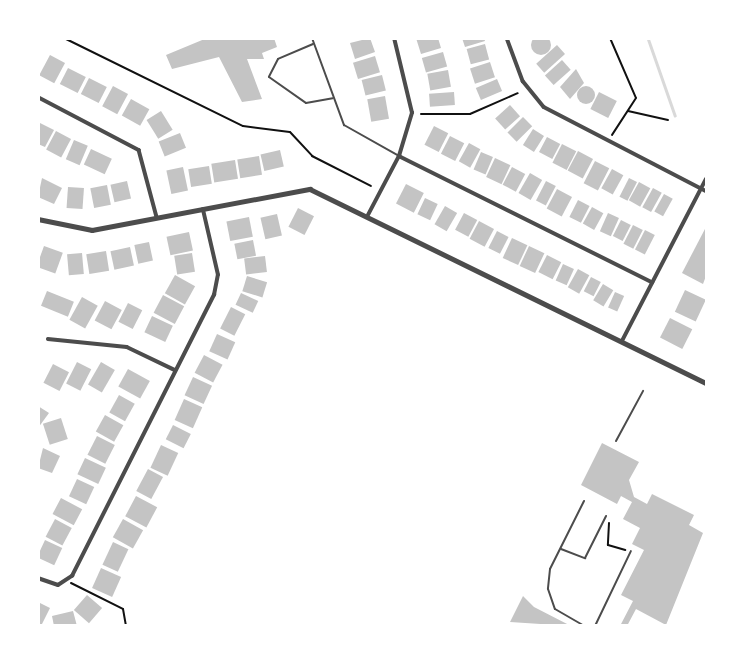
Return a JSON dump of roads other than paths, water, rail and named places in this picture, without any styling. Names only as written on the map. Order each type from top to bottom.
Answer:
[{"type":"street","points":[[368,215],[399,156],[412,113],[394,38]]},
{"type":"street","points":[[508,38],[523,81],[544,107],[706,191]]},
{"type":"street","points":[[38,97],[139,150],[157,217]]},
{"type":"street","points":[[399,156],[652,282]]},
{"type":"street","points":[[622,341],[706,179]]},
{"type":"street","points":[[38,219],[83,231],[305,188],[368,215],[706,383]]},
{"type":"street","points":[[38,578],[53,585],[68,580],[218,285],[203,208]]},
{"type":"street","points":[[48,339],[127,347],[175,370]]},
{"type":"lane","points":[[312,38],[344,125],[399,156]]},
{"type":"lane","points":[[314,43],[278,59],[271,69],[272,85],[306,103],[334,97]]},
{"type":"lane","points":[[616,441],[643,391]]},
{"type":"lane","points":[[584,501],[561,549],[548,589],[555,609],[585,625]]},
{"type":"lane","points":[[561,549],[585,558],[607,517]]},
{"type":"lane","points":[[595,625],[631,551]]},
{"type":"waterway","points":[[648,38],[675,115]]}]
